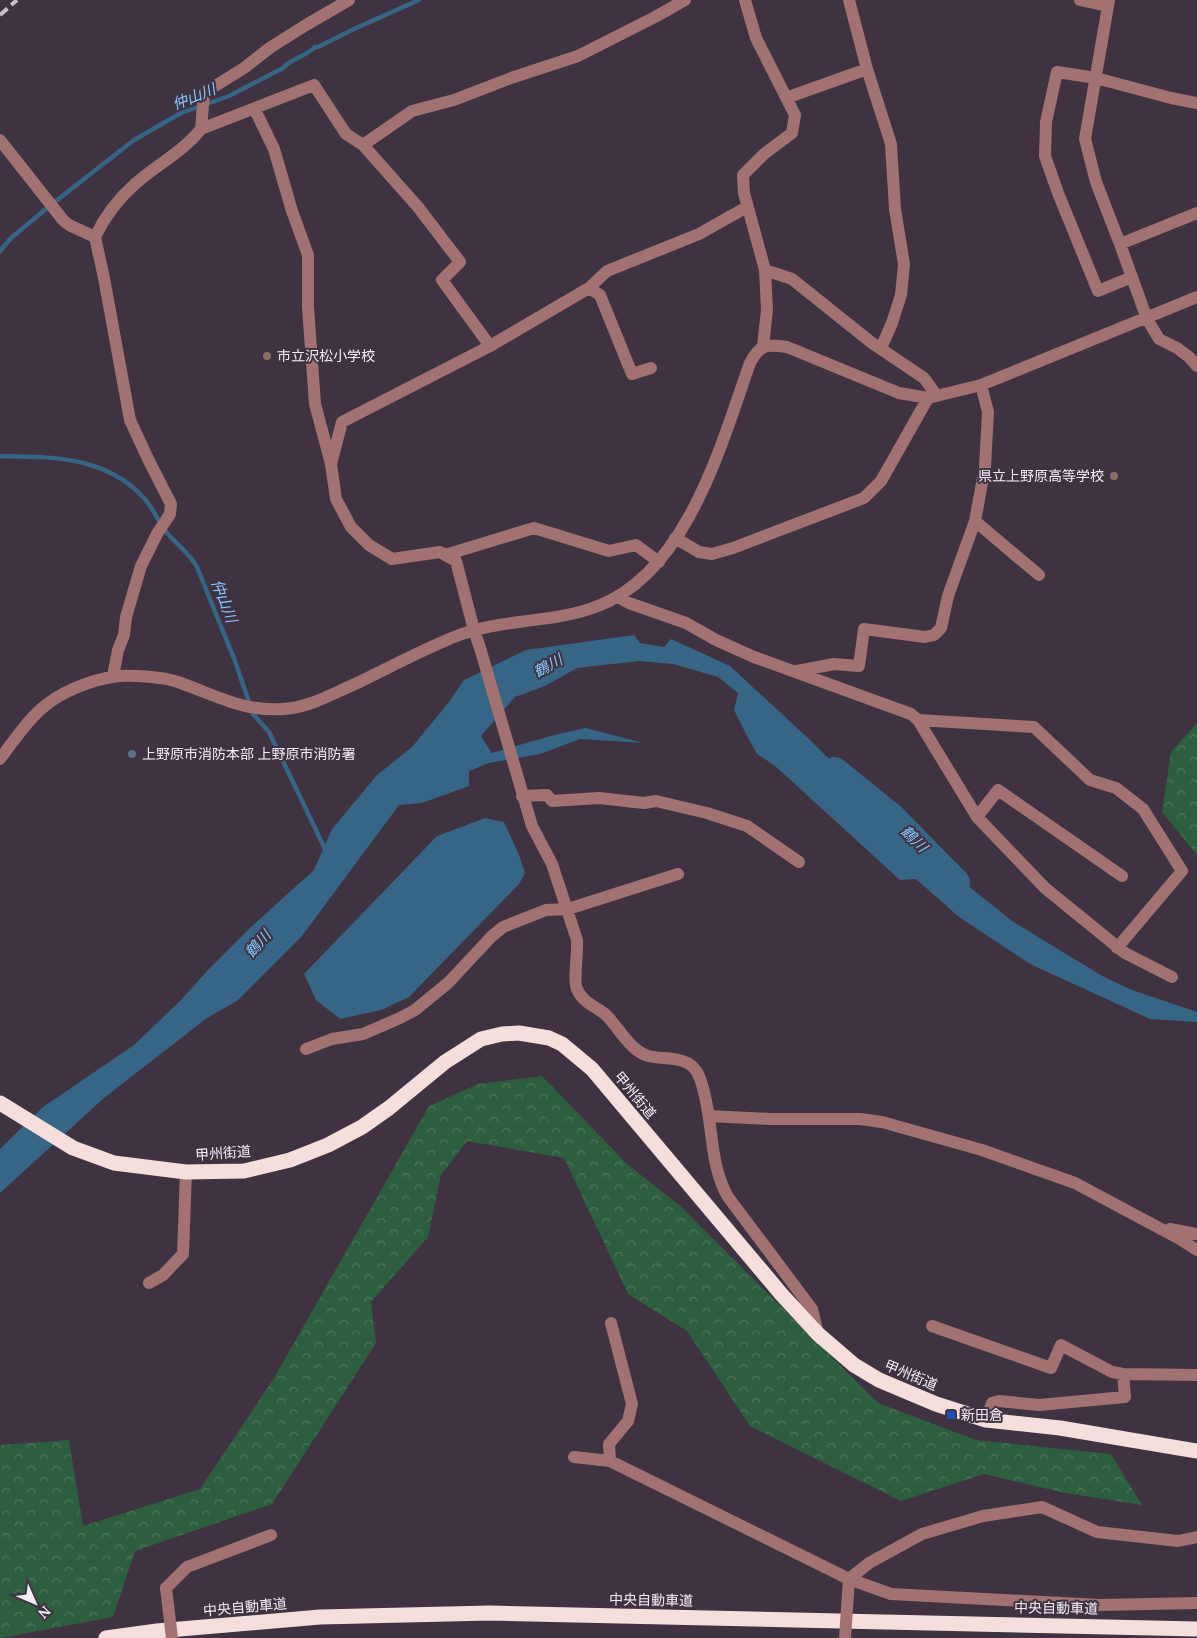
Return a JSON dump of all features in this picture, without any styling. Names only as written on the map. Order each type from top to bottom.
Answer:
[{"type":"highway","name":"甲州街道","points":[[0,1103],[73,1148],[114,1163],[186,1172],[244,1171],[290,1160],[328,1145],[362,1127],[389,1108],[445,1062],[481,1039],[502,1034],[519,1033],[549,1038],[562,1044],[592,1069],[782,1296],[818,1334],[854,1365],[879,1380],[936,1404],[986,1420],[1070,1430],[1197,1451]]},
{"type":"highway","name":"中央自動車道","points":[[106,1638],[320,1617],[490,1613],[1197,1628]]},
{"type":"street","points":[[201,129],[204,93],[244,68],[285,38],[349,0]]},
{"type":"street","points":[[363,145],[412,111],[454,100],[511,78],[578,56],[685,0]]},
{"type":"street","points":[[745,0],[756,38],[796,115],[792,133],[764,154],[743,175],[747,207],[765,270],[767,310],[763,346]]},
{"type":"street","points":[[849,0],[867,69],[891,144],[895,209],[904,264],[901,295],[881,348]]},
{"type":"street","points":[[1080,0],[1108,3],[1085,139],[1096,182],[1147,319],[1159,339],[1177,348],[1197,366]]},
{"type":"street","points":[[786,98],[867,69]]},
{"type":"street","points":[[1132,277],[1098,291],[1058,193],[1045,156],[1046,122],[1057,72],[1096,78],[1170,98],[1197,103]]},
{"type":"street","points":[[112,676],[118,650],[124,635],[126,616],[141,566],[157,534],[170,514],[172,504],[130,420],[95,237],[103,221],[135,184],[193,139],[201,129],[314,86],[346,134],[363,145],[418,208],[460,262],[442,280],[490,346]]},
{"type":"street","points":[[255,110],[274,149],[292,211],[308,255],[308,307],[315,404],[330,464],[336,499],[351,527],[369,545],[392,558],[440,552],[456,561],[522,796],[532,826],[552,864],[577,940],[576,987],[587,1003],[604,1013],[640,1052],[649,1056],[682,1061],[691,1065],[696,1071],[702,1084],[709,1116],[720,1182],[728,1197],[812,1309],[818,1334]]},
{"type":"street","points":[[0,140],[62,220],[95,237]]},
{"type":"street","points":[[330,464],[342,422],[490,346],[589,288],[607,271],[699,234],[747,207]]},
{"type":"street","points":[[1120,244],[1197,214]]},
{"type":"street","points":[[765,270],[792,279],[881,348],[924,378],[932,397]]},
{"type":"street","points":[[589,288],[600,295],[632,374],[651,368]]},
{"type":"street","points":[[0,759],[30,721],[50,702],[75,688],[112,676],[147,677],[175,681],[233,704],[257,710],[294,709],[310,704],[421,652],[474,630],[573,614],[598,606],[618,596],[646,576],[659,562],[675,538],[713,468],[750,363],[755,353],[763,346],[787,347],[898,393],[932,397],[982,385],[1197,297]]},
{"type":"street","points":[[796,671],[834,664],[859,666],[864,629],[925,637],[934,635],[941,628],[948,596],[975,521],[985,468],[988,412],[982,385]]},
{"type":"street","points":[[675,538],[699,552],[712,554],[733,548],[864,498],[881,481],[932,397]]},
{"type":"street","points":[[975,521],[1039,574]]},
{"type":"street","points":[[445,555],[534,528],[610,551],[636,545],[659,562]]},
{"type":"street","points":[[618,596],[629,603],[686,623],[716,640],[754,656],[911,714],[918,720],[977,817],[1045,888],[1117,948],[1172,977]]},
{"type":"street","points":[[918,720],[1034,728],[1090,780],[1116,788],[1143,809],[1182,871],[1117,948]]},
{"type":"street","points":[[977,817],[998,790],[1122,876]]},
{"type":"street","points":[[522,796],[547,795],[552,801],[599,798],[644,803],[656,801],[707,813],[747,826],[799,862]]},
{"type":"street","points":[[306,1050],[332,1039],[363,1034],[414,1010],[448,983],[492,936],[502,928],[546,910],[568,910],[678,874]]},
{"type":"street","points":[[709,1116],[770,1119],[860,1119],[882,1122],[982,1150],[1075,1183],[1197,1250]]},
{"type":"street","points":[[149,1283],[163,1274],[183,1254],[186,1172]]},
{"type":"street","points":[[1153,1225],[1197,1234]]},
{"type":"street","points":[[610,1461],[609,1444],[628,1421],[632,1404],[612,1323]]},
{"type":"street","points":[[932,1326],[1051,1368],[1061,1345],[1112,1372],[1197,1376]]},
{"type":"street","points":[[986,1420],[992,1404],[999,1401],[1039,1405],[1125,1397],[1123,1374]]},
{"type":"street","points":[[574,1456],[610,1461],[849,1579],[891,1594],[1100,1605],[1197,1603]]},
{"type":"street","points":[[845,1638],[849,1579],[869,1563],[922,1534],[983,1516],[1042,1507],[1097,1532],[1178,1541],[1197,1537]]},
{"type":"street","points":[[172,1638],[166,1588],[187,1567],[271,1535]]},
{"type":"green space","points":[[1197,723],[1197,855],[1162,812],[1171,752]]},
{"type":"green space","points":[[542,1076],[627,1164],[679,1205],[878,1403],[976,1440],[1111,1454],[1142,1505],[1065,1493],[984,1474],[901,1501],[750,1426],[687,1331],[628,1294],[564,1158],[467,1141],[441,1175],[428,1237],[371,1302],[376,1343],[272,1504],[135,1551],[113,1617],[0,1638],[0,1445],[69,1440],[83,1526],[200,1489],[274,1378],[429,1106],[478,1084]]},
{"type":"water","points":[[634,635],[640,643],[664,647],[671,639],[730,666],[809,739],[906,836],[1012,921],[1104,977],[1132,990],[1197,1012],[1197,1022],[1150,1019],[1030,964],[959,917],[916,879],[900,880],[774,765],[757,754],[734,710],[738,693],[718,677],[673,664],[639,661],[577,668],[545,686],[515,697],[481,736],[492,753],[586,728],[643,743],[580,739],[540,754],[489,763],[469,771],[469,786],[422,803],[399,805],[302,936],[237,1001],[207,1018],[104,1098],[0,1193],[0,1149],[43,1107],[134,1045],[179,1002],[252,926],[314,870],[332,829],[377,775],[412,747],[449,702],[464,680],[526,650]]},
{"type":"water","points":[[485,818],[504,822],[525,873],[519,884],[409,997],[381,1010],[340,1019],[316,1000],[304,974],[437,836]]},
{"type":"waterway","name":"仲山川","points":[[0,251],[11,238],[47,208],[134,140],[181,113],[229,96],[283,68],[315,47],[419,0]]},
{"type":"waterway","name":"仲山川","points":[[0,456],[39,457],[95,466],[112,473],[143,497],[164,529],[197,567],[235,661],[253,714],[269,732],[326,851]]},
{"type":"waterway","name":"鶴川","points":[[835,770],[892,816],[957,882]]},
{"type":"railway","points":[[0,15],[17,0]]},
{"type":"place","name":"市立沢松小学校","points":[[267,356]]},
{"type":"place","name":"県立上野原高等学校","points":[[1114,476]]},
{"type":"place","name":"上野原市消防本部 上野原市消防署","points":[[132,754]]},
{"type":"place","name":"新田倉","points":[[951,1415]]}]
